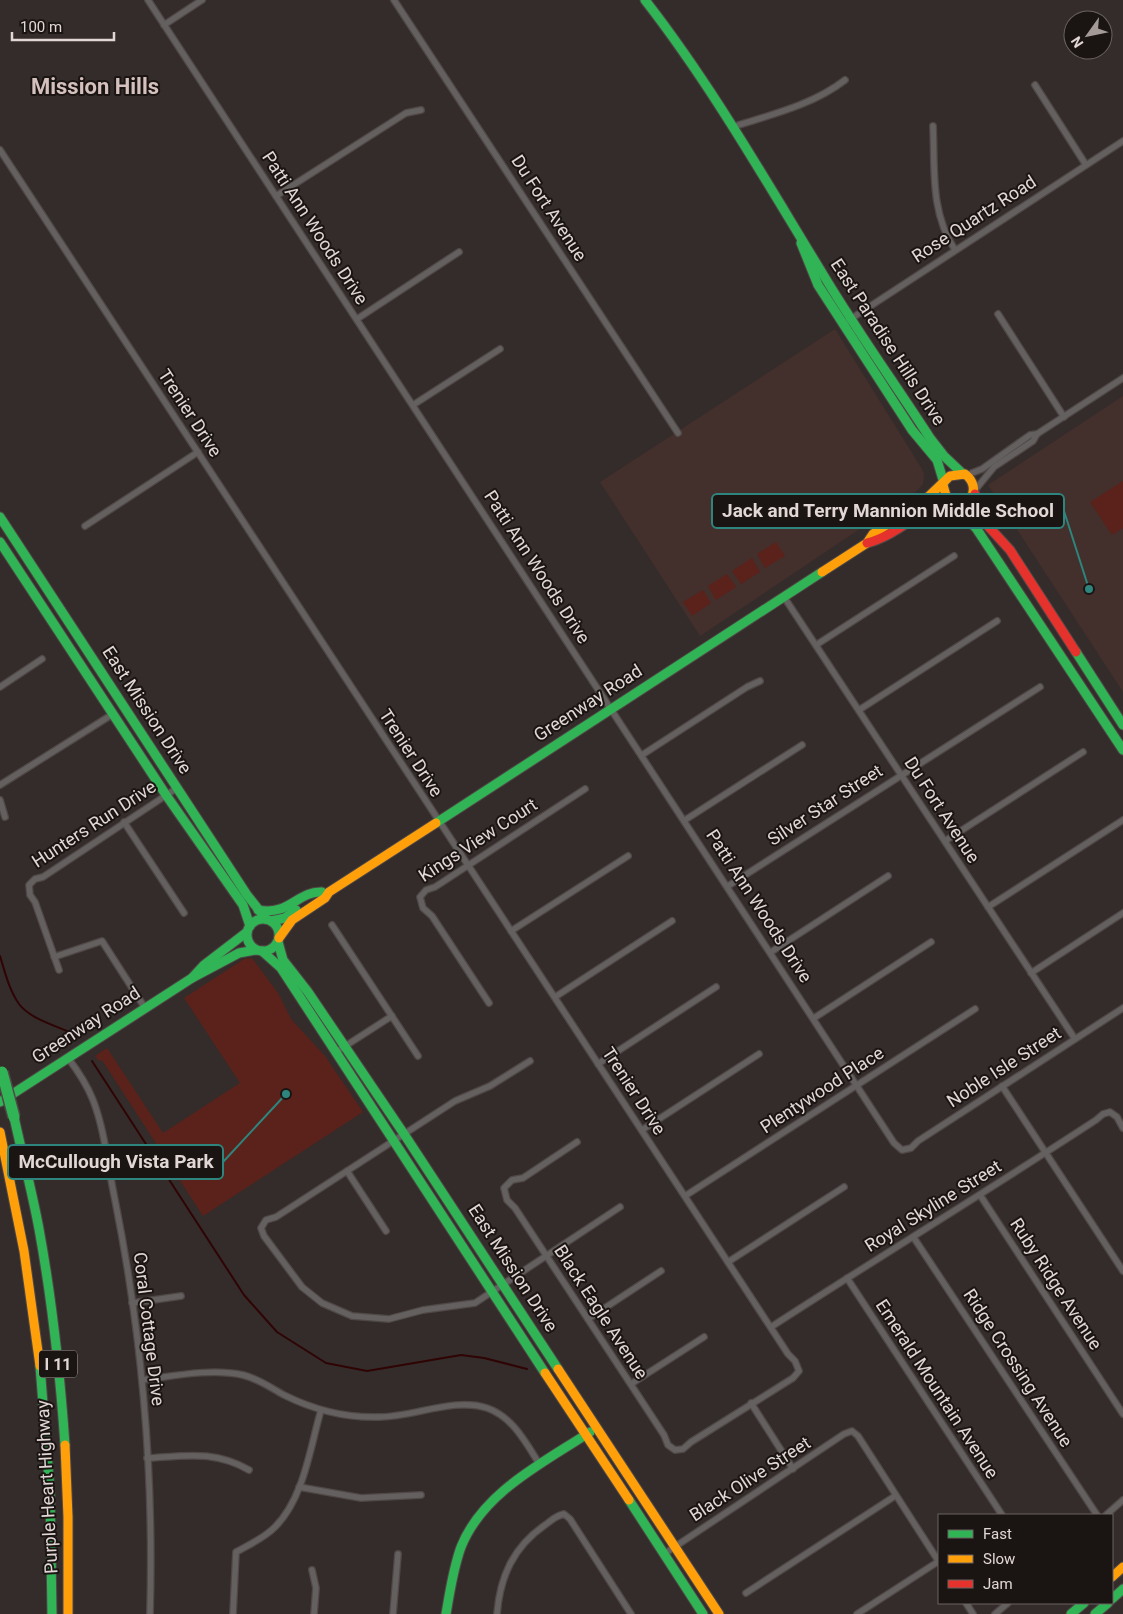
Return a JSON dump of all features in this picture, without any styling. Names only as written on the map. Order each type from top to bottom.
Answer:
[{"type":"main road","name":"East Paradise Hills Drive","points":[[645,0],[669,31],[793,222],[847,321],[917,437],[937,460],[941,468],[943,484]]},
{"type":"main road","name":"East Paradise Hills Drive","points":[[847,321],[936,447],[965,474]]},
{"type":"main road","points":[[1123,725],[1010,550],[978,515],[973,481],[965,474],[955,474],[943,484],[944,495],[976,528],[1123,750]]},
{"type":"main road","name":"Greenway Road","points":[[265,917],[288,916],[867,543],[873,534],[927,498],[943,484]]},
{"type":"main road","points":[[950,502],[966,503],[975,490]]},
{"type":"main road","name":"Greenway Road","points":[[867,543],[877,542],[929,506],[950,502]]},
{"type":"main road","name":"East Mission Drive","points":[[0,517],[177,788],[265,917]]},
{"type":"main road","name":"East Mission Drive","points":[[0,542],[166,795],[243,905],[248,929]]},
{"type":"main road","points":[[265,917],[277,928],[278,940],[273,948],[259,951],[249,943],[248,929],[255,922],[271,912],[281,911],[310,894],[325,892]]},
{"type":"main road","name":"Greenway Road","points":[[278,940],[292,920],[325,898],[325,892]]},
{"type":"main road","name":"Greenway Road","points":[[0,1102],[192,978],[198,970],[234,944],[248,929]]},
{"type":"main road","name":"East Mission Drive","points":[[278,940],[283,960],[308,992],[393,1141],[703,1614]]},
{"type":"main road","name":"Greenway Road","points":[[192,978],[202,976],[238,952],[259,951]]},
{"type":"main road","name":"East Mission Drive","points":[[259,951],[281,968],[404,1134],[720,1614]]},
{"type":"main road","name":"Purple Heart Highway","points":[[1,1068],[14,1117],[38,1227],[54,1329],[68,1498],[68,1614]]},
{"type":"main road","name":"Purple Heart Highway","points":[[1,1136],[24,1246],[42,1378],[50,1496],[52,1614]]},
{"type":"main road","points":[[446,1614],[454,1563],[471,1526],[495,1497],[597,1428]]},
{"type":"main road","points":[[1113,1577],[1123,1567]]},
{"type":"main road","points":[[1113,1598],[1123,1589]]},
{"type":"main road","points":[[1071,1614],[1083,1604]]},
{"type":"main road","points":[[1095,1614],[1107,1604]]},
{"type":"street","name":"Patti Ann Woods Drive","points":[[148,0],[858,1084],[894,1143],[902,1150]]},
{"type":"street","points":[[164,25],[202,0]]},
{"type":"street","name":"Du Fort Avenue","points":[[394,0],[678,433]]},
{"type":"street","points":[[732,127],[816,97],[830,91],[845,80]]},
{"type":"street","points":[[1035,85],[1086,165]]},
{"type":"street","points":[[276,196],[406,114],[421,110]]},
{"type":"street","points":[[933,126],[936,205],[945,234],[954,250]]},
{"type":"street","name":"Rose Quartz Road","points":[[847,321],[1123,141]]},
{"type":"street","name":"Trenier Drive","points":[[0,150],[771,1328],[795,1361],[799,1371],[793,1378],[750,1403]]},
{"type":"street","points":[[357,319],[459,252]]},
{"type":"street","points":[[998,314],[1064,417]]},
{"type":"street","points":[[413,405],[500,349]]},
{"type":"street","points":[[965,474],[982,469],[1030,435],[1036,434],[1064,417],[1123,378]]},
{"type":"street","points":[[975,490],[994,467],[1033,441],[1036,434]]},
{"type":"street","points":[[85,526],[198,452]]},
{"type":"street","points":[[816,645],[954,556]]},
{"type":"street","name":"Du Fort Avenue","points":[[784,597],[1074,1039]]},
{"type":"street","points":[[859,710],[997,621]]},
{"type":"street","points":[[0,687],[42,659]]},
{"type":"street","points":[[642,755],[747,687],[760,681]]},
{"type":"street","name":"Silver Star Street","points":[[728,886],[1040,687]]},
{"type":"street","points":[[0,785],[114,714]]},
{"type":"street","points":[[685,820],[802,745]]},
{"type":"street","points":[[945,841],[1083,752]]},
{"type":"street","name":"Hunters Run Drive","points":[[59,970],[36,902],[30,895],[29,885],[35,879],[43,877],[177,788]]},
{"type":"street","name":"Kings View Court","points":[[489,1003],[432,916],[423,908],[420,897],[426,890],[585,789]]},
{"type":"street","points":[[0,800],[5,817]]},
{"type":"street","points":[[988,907],[1123,820]]},
{"type":"street","points":[[124,822],[184,913]]},
{"type":"street","points":[[511,931],[628,856]]},
{"type":"street","points":[[771,952],[888,876]]},
{"type":"street","points":[[1031,973],[1123,913]]},
{"type":"street","points":[[555,998],[672,922]]},
{"type":"street","points":[[332,925],[418,1056]]},
{"type":"street","points":[[54,957],[102,941],[145,1008]]},
{"type":"street","points":[[814,1018],[931,942]]},
{"type":"street","points":[[598,1064],[716,987]]},
{"type":"street","name":"Noble Isle Street","points":[[902,1150],[911,1148],[918,1141],[1123,1008]]},
{"type":"street","name":"Plentywood Place","points":[[685,1196],[974,1009]]},
{"type":"street","points":[[340,1050],[392,1016]]},
{"type":"street","points":[[642,1130],[758,1054]]},
{"type":"street","name":"Coral Cottage Drive","points":[[68,1058],[89,1091],[98,1118],[119,1220],[132,1303],[142,1380],[147,1458],[150,1614]]},
{"type":"street","points":[[530,1061],[490,1086],[456,1101],[276,1217],[266,1220],[261,1228],[264,1236],[302,1287],[322,1303],[352,1316],[389,1318],[436,1307],[468,1305],[492,1292],[502,1283],[620,1207]]},
{"type":"street","points":[[1002,1086],[1123,1271]]},
{"type":"street","name":"Royal Skyline Street","points":[[771,1328],[1046,1153],[1103,1114],[1110,1112],[1117,1117],[1123,1128]]},
{"type":"street","name":"Black Eagle Avenue","points":[[577,1142],[523,1178],[512,1180],[504,1188],[507,1200],[516,1208],[631,1384],[668,1445],[675,1450],[683,1449],[750,1403]]},
{"type":"street","points":[[347,1171],[386,1231]]},
{"type":"street","points":[[728,1262],[844,1187]]},
{"type":"street","name":"Ruby Ridge Avenue","points":[[980,1195],[1123,1414]]},
{"type":"street","name":"Ridge Crossing Avenue","points":[[914,1238],[1096,1514]]},
{"type":"street","points":[[588,1319],[661,1272]]},
{"type":"street","name":"Emerald Mountain Avenue","points":[[847,1278],[1001,1514]]},
{"type":"street","points":[[132,1303],[181,1296]]},
{"type":"street","points":[[631,1384],[704,1337]]},
{"type":"street","points":[[142,1380],[210,1373],[245,1376],[321,1410],[347,1415],[379,1417],[414,1414],[454,1405],[482,1407],[497,1412],[514,1426],[540,1465]]},
{"type":"street","points":[[750,1403],[793,1469]]},
{"type":"street","points":[[233,1614],[236,1552],[260,1540],[287,1511],[299,1487],[321,1410]]},
{"type":"street","name":"Black Olive Street","points":[[664,1554],[844,1434],[852,1431],[858,1436],[895,1496]]},
{"type":"street","points":[[147,1458],[194,1455],[218,1457],[249,1470]]},
{"type":"street","points":[[299,1487],[361,1498],[421,1495]]},
{"type":"street","points":[[746,1593],[895,1496],[938,1560]]},
{"type":"street","points":[[1107,1514],[1123,1500]]},
{"type":"street","points":[[497,1614],[502,1579],[514,1556],[533,1534],[556,1516],[564,1514],[570,1519],[631,1614]]},
{"type":"street","points":[[393,1614],[398,1554]]},
{"type":"street","points":[[858,1614],[938,1563]]},
{"type":"street","points":[[312,1570],[316,1588],[314,1614]]},
{"type":"street","points":[[995,1614],[1007,1604]]},
{"type":"shaded area","points":[[835,329],[922,469],[924,474],[923,484],[918,490],[700,636],[600,482]]},
{"type":"shaded area","points":[[1123,396],[1123,692],[988,485]]},
{"type":"shaded area","points":[[1123,481],[1123,528],[1112,535],[1090,502]]},
{"type":"shaded area","points":[[776,542],[785,556],[765,568],[757,554]]},
{"type":"shaded area","points":[[752,558],[760,572],[741,584],[732,571]]},
{"type":"shaded area","points":[[727,574],[736,587],[716,600],[708,586]]},
{"type":"shaded area","points":[[703,590],[711,603],[692,616],[683,602]]},
{"type":"shaded area","points":[[252,958],[278,993],[291,1019],[325,1056],[363,1112],[203,1216],[102,1060],[99,1061],[95,1056],[107,1048],[163,1133],[240,1083],[184,998],[244,959]]},
{"type":"waterway","points":[[0,956],[8,981],[19,1004],[30,1014],[44,1022],[74,1034]]},
{"type":"waterway","points":[[92,1061],[244,1295],[277,1332],[326,1363],[367,1371],[461,1355],[484,1358],[527,1369]]},
{"type":"traffic: fast","points":[[645,0],[716,101],[837,297],[930,438],[944,456],[963,474]]},
{"type":"traffic: fast","points":[[801,243],[818,285],[912,430],[937,460],[944,483]]},
{"type":"traffic: fast","points":[[951,503],[976,528],[1123,750]]},
{"type":"traffic: fast","points":[[0,517],[247,895],[266,919]]},
{"type":"traffic: fast","points":[[0,542],[166,795],[243,905],[250,926]]},
{"type":"traffic: fast","points":[[436,823],[822,572]]},
{"type":"traffic: fast","points":[[1076,652],[1123,725]]},
{"type":"traffic: fast","points":[[258,910],[278,910],[306,895],[322,892]]},
{"type":"traffic: fast","points":[[271,921],[285,918],[296,910]]},
{"type":"traffic: fast","points":[[263,919],[269,920],[274,924],[278,929],[279,935],[278,941],[274,946],[269,950],[263,951],[257,950],[252,946],[248,941],[247,935],[248,929],[252,924],[257,920],[263,919]]},
{"type":"traffic: fast","points":[[192,978],[204,965],[247,932]]},
{"type":"traffic: fast","points":[[278,942],[283,960],[308,992],[404,1134],[558,1369]]},
{"type":"traffic: fast","points":[[0,1102],[192,978],[239,953],[256,950]]},
{"type":"traffic: fast","points":[[262,951],[281,968],[545,1373]]},
{"type":"traffic: fast","points":[[2,1072],[14,1117]]},
{"type":"traffic: fast","points":[[14,1117],[44,1256],[52,1310],[65,1445]]},
{"type":"traffic: fast","points":[[40,1366],[50,1492],[52,1614]]},
{"type":"traffic: fast","points":[[446,1614],[461,1547],[471,1528],[484,1510],[516,1480],[590,1432]]},
{"type":"traffic: fast","points":[[629,1500],[703,1614]]},
{"type":"traffic: fast","points":[[1113,1598],[1123,1589]]},
{"type":"traffic: fast","points":[[1071,1614],[1083,1604]]},
{"type":"traffic: fast","points":[[1095,1614],[1107,1604]]},
{"type":"traffic: slow","points":[[822,572],[867,543],[873,534],[927,498],[950,476],[965,474],[972,483],[973,493],[970,500],[956,504],[947,499],[943,485]]},
{"type":"traffic: slow","points":[[279,938],[292,920],[325,898],[329,892],[436,823]]},
{"type":"traffic: slow","points":[[0,1132],[24,1251],[40,1366]]},
{"type":"traffic: slow","points":[[558,1369],[719,1614]]},
{"type":"traffic: slow","points":[[545,1373],[629,1500]]},
{"type":"traffic: slow","points":[[65,1445],[68,1517],[68,1614]]},
{"type":"traffic: slow","points":[[1113,1576],[1123,1567]]},
{"type":"traffic: jam","points":[[975,494],[978,515],[1010,550],[1076,652]]},
{"type":"traffic: jam","points":[[867,543],[889,534],[927,510],[949,501]]},
{"type":"place","name":"Jack and Terry Mannion Middle School","points":[[1089,589]]},
{"type":"place","name":"McCullough Vista Park","points":[[286,1094]]},
{"type":"district","name":"Mission Hills","points":[[95,86]]}]
